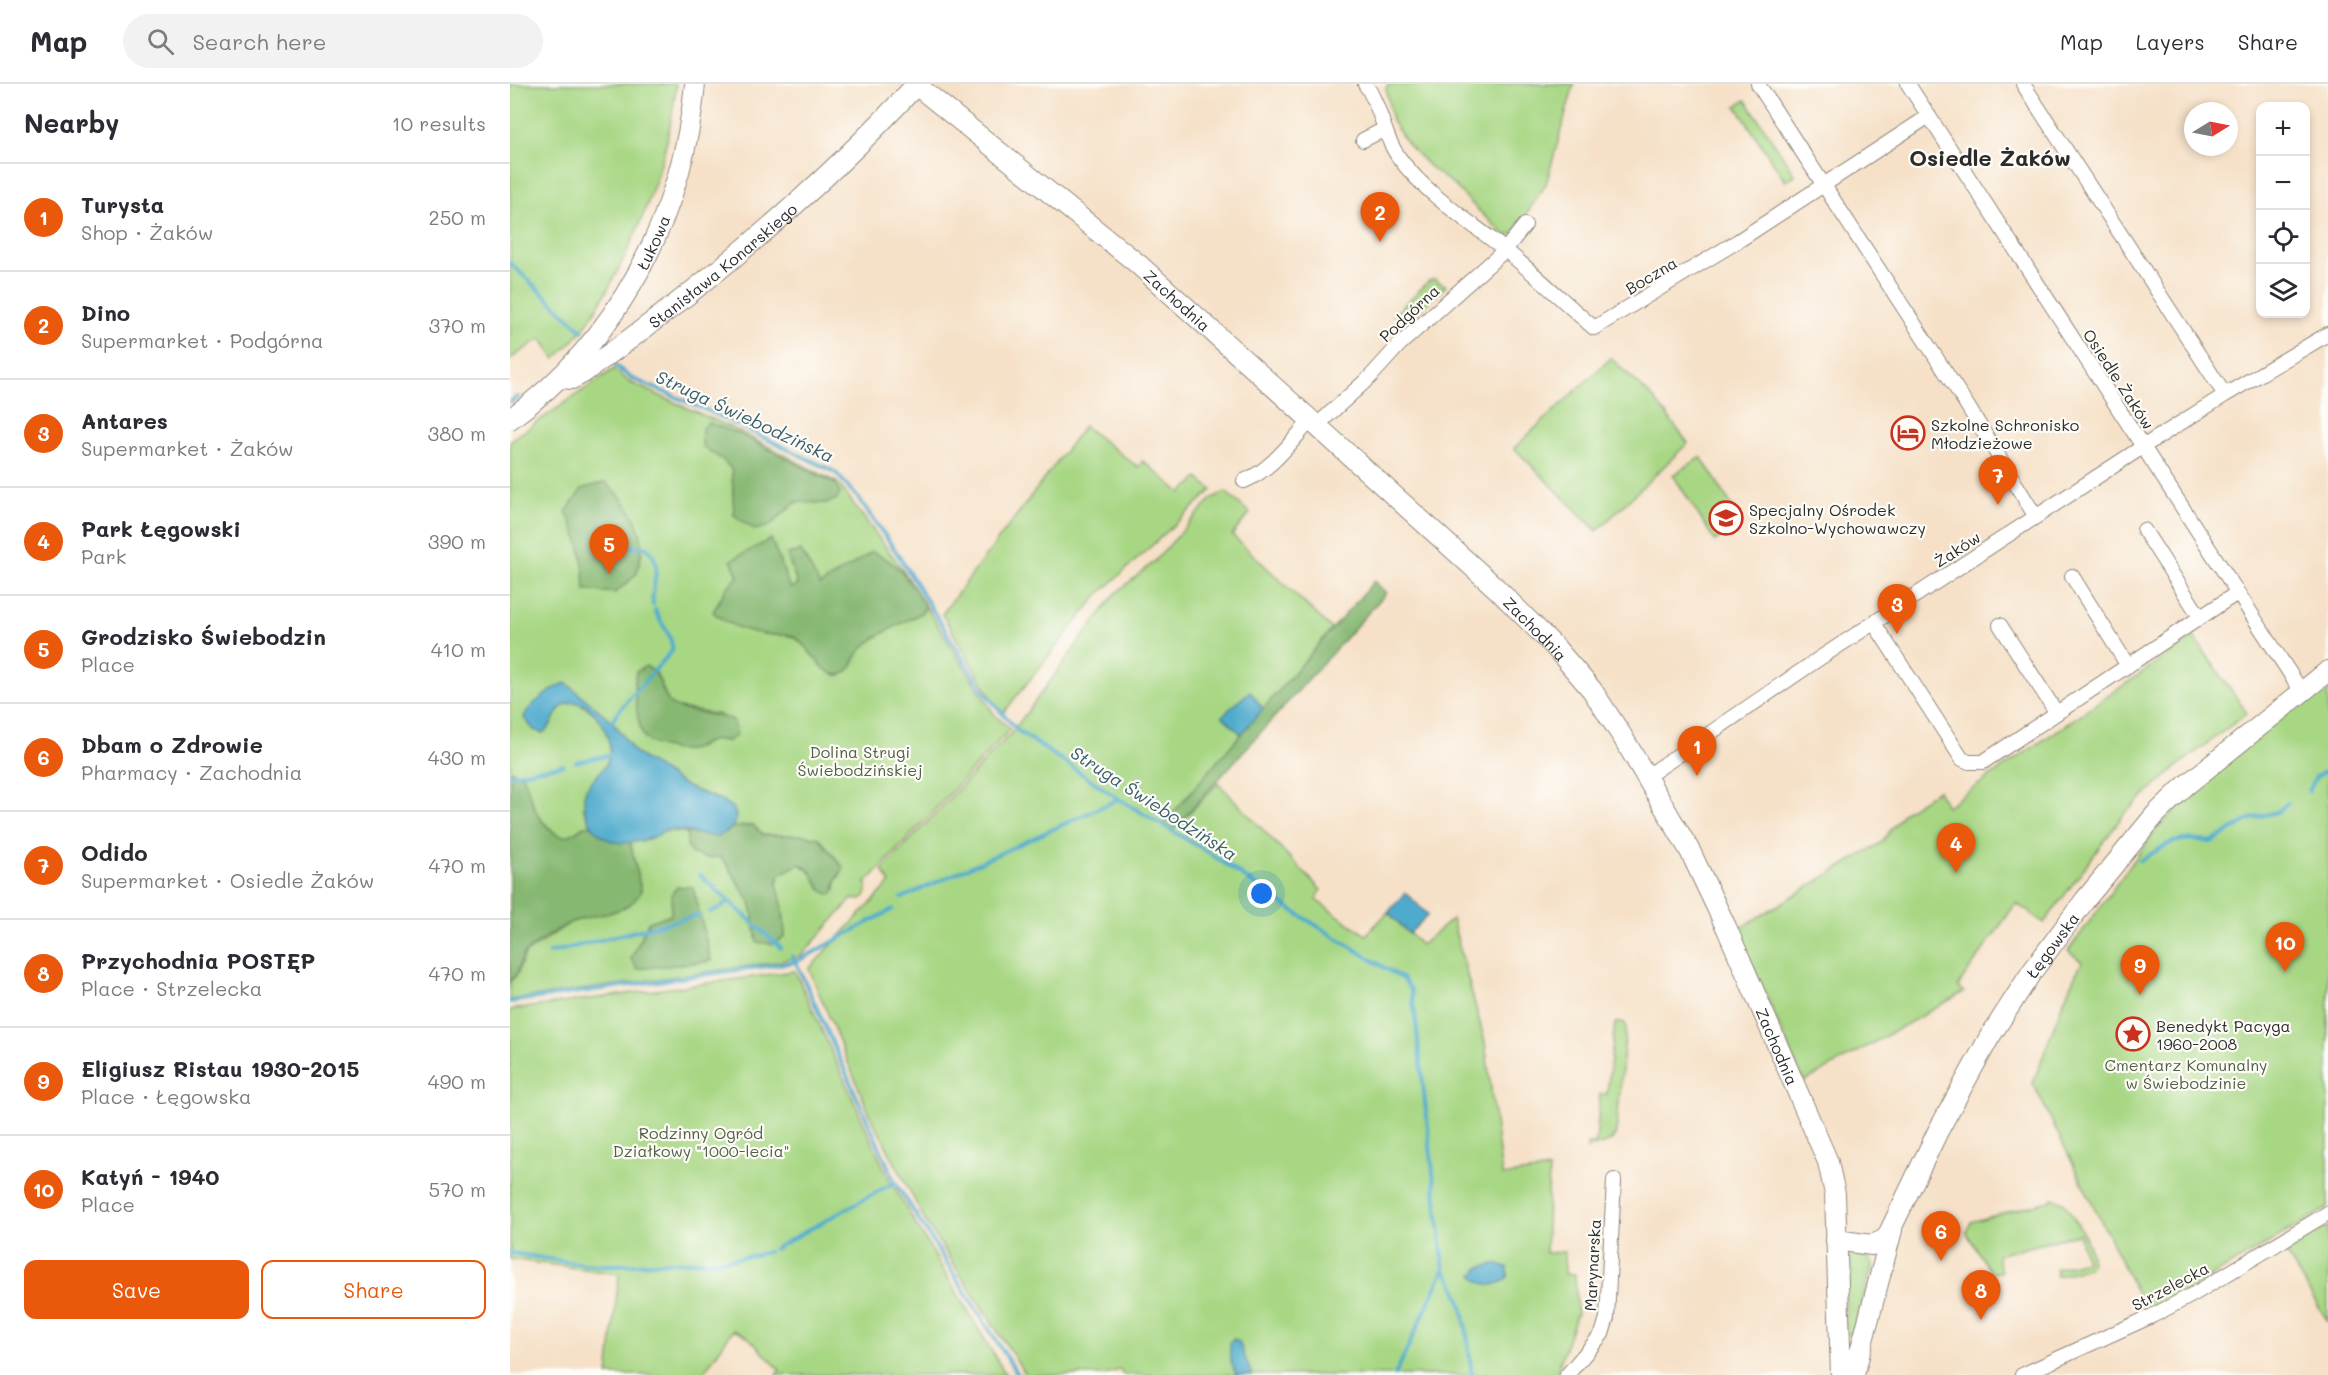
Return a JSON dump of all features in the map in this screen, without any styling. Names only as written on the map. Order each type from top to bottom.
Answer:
[{"type":"street","name":"Łukowa","points":[[561,378],[614,313],[648,253],[668,207],[682,164],[691,121],[695,84]]},
{"type":"street","name":"Stanisława Konarskiego","points":[[510,419],[561,378],[572,378],[583,373],[654,322],[735,259],[838,166],[915,84]]},
{"type":"street","name":"Zachodnia","points":[[915,84],[1105,236],[1495,587],[1555,646],[1592,690],[1685,843],[1712,896],[1824,1151],[1833,1180],[1841,1375]]},
{"type":"street","points":[[1365,84],[1375,102],[1392,146],[1412,173],[1431,192],[1505,250]]},
{"type":"street","points":[[1758,84],[1965,402],[2036,517]]},
{"type":"street","name":"Osiedle Żaków","points":[[1908,84],[2302,692]]},
{"type":"street","points":[[2023,84],[2225,395]]},
{"type":"street","points":[[1823,185],[1929,116]]},
{"type":"street","points":[[1363,140],[1385,129]]},
{"type":"street","name":"Boczna","points":[[1505,250],[1594,328],[1682,276],[1823,185]]},
{"type":"street","name":"Podgórna","points":[[1244,481],[1257,476],[1371,375],[1400,344],[1505,250],[1525,225]]},
{"type":"street","name":"Żaków","points":[[1646,777],[1820,658],[2036,517],[2225,395],[2328,334]]},
{"type":"street","points":[[2144,530],[2200,617]]},
{"type":"street","points":[[2072,576],[2128,666]]},
{"type":"street","points":[[1874,623],[1962,759],[1969,762],[1983,762],[2237,593]]},
{"type":"street","points":[[2000,625],[2056,712]]},
{"type":"street","name":"Łęgowska","points":[[1836,1240],[1866,1245],[1877,1244],[1886,1239],[1934,1141],[1989,1038],[2031,973],[2080,906],[2147,824],[2184,786],[2328,671]]},
{"type":"street","name":"Marynarska","points":[[1567,1375],[1602,1334],[1607,1318],[1614,1180]]},
{"type":"street","name":"Strzelecka","points":[[2022,1375],[2152,1316],[2194,1294],[2328,1213]]},
{"type":"street","points":[[1854,1375],[1888,1249],[1892,1226]]},
{"type":"green space","points":[[510,84],[676,84],[663,158],[638,229],[592,316],[577,337],[555,359],[541,338],[510,359]]},
{"type":"green space","points":[[1389,84],[1574,84],[1546,184],[1514,233],[1506,236],[1454,185],[1432,169],[1409,146],[1392,121],[1386,88]]},
{"type":"green space","points":[[1746,100],[1795,175],[1785,181],[1736,106]]},
{"type":"green space","points":[[1434,279],[1446,286],[1399,328],[1395,314],[1429,281]]},
{"type":"green space","points":[[1611,358],[1655,400],[1688,443],[1597,531],[1514,448]]},
{"type":"green space","name":"Dolina Strugi Świebodzińskiej","points":[[614,369],[629,382],[741,432],[838,483],[902,569],[994,714],[1010,729],[866,883],[865,896],[856,900],[852,899],[801,956],[777,962],[510,1000],[510,981],[517,975],[525,954],[571,922],[627,906],[641,890],[630,842],[665,832],[687,833],[688,849],[705,858],[720,857],[751,903],[757,942],[785,935],[783,909],[776,883],[780,874],[799,864],[835,890],[843,867],[819,838],[763,835],[753,825],[731,828],[735,823],[736,814],[724,801],[687,787],[635,753],[617,727],[570,686],[562,684],[531,707],[528,724],[542,733],[550,726],[560,708],[570,703],[578,703],[591,711],[603,725],[610,744],[609,756],[583,807],[591,826],[583,826],[564,837],[557,835],[538,817],[523,776],[510,770],[510,441]],"holes":[[[709,423],[739,434],[836,484],[828,503],[796,502],[769,526],[734,515],[732,470],[724,461]],[[576,530],[640,533],[642,552],[637,573],[585,590],[584,562]],[[771,539],[789,588],[798,586],[787,554],[801,551],[820,586],[837,573],[926,608],[868,643],[862,648],[847,671],[839,675],[821,666],[794,637],[748,631],[733,625],[713,612],[726,589]],[[636,672],[656,672],[668,701],[674,707],[721,715],[728,741],[712,741],[698,748],[637,701],[634,689]],[[677,887],[693,887],[711,960],[631,959],[648,922],[671,915],[672,893]]]},
{"type":"green space","points":[[709,423],[739,434],[836,484],[840,494],[837,499],[828,503],[796,502],[769,526],[755,530],[734,515],[732,470],[724,461],[702,446],[702,428]]},
{"type":"green space","points":[[1084,426],[1138,467],[1143,461],[1181,493],[1198,478],[1212,490],[1098,595],[1003,713],[998,709],[942,614]]},
{"type":"green space","points":[[1701,457],[1743,523],[1715,541],[1673,475]]},
{"type":"green space","points":[[605,482],[634,516],[641,537],[640,560],[636,574],[615,593],[585,590],[580,550],[575,531],[566,512],[582,489]]},
{"type":"green space","points":[[1226,492],[1250,513],[1232,535],[1332,629],[1263,709],[1250,691],[1223,716],[1241,734],[1164,824],[1173,830],[1218,783],[1321,890],[1316,900],[1366,935],[1388,912],[1421,945],[1452,919],[1485,1042],[1502,1176],[1549,1169],[1546,1253],[1564,1252],[1565,1274],[1575,1274],[1577,1313],[1556,1375],[1123,1375],[1120,1369],[1105,1375],[1026,1375],[926,1222],[870,1115],[809,969],[890,883],[882,870],[1013,731],[1115,594],[1155,561],[1212,498]]},
{"type":"green space","points":[[771,539],[790,588],[798,585],[787,554],[801,551],[820,585],[872,552],[898,568],[926,607],[921,613],[882,633],[868,643],[859,652],[847,672],[839,675],[833,674],[821,666],[805,646],[794,637],[748,631],[726,622],[713,612],[726,589],[738,576],[731,560]]},
{"type":"green space","points":[[1374,581],[1386,593],[1173,830],[1163,824]]},
{"type":"green space","points":[[2194,637],[2247,713],[2179,765],[2124,814],[2044,923],[2016,903],[1958,986],[1964,992],[1804,1082],[1737,930],[1881,843],[1904,812],[1938,790],[1947,806]]},
{"type":"green space","points":[[646,666],[656,675],[665,696],[672,705],[733,720],[737,735],[728,741],[710,741],[688,750],[667,748],[647,740],[640,728],[635,687],[636,672]]},
{"type":"green space","name":"Cmentarz Komunalny w Świebodzinie","points":[[2328,681],[2328,1208],[2147,1314],[2033,1083],[2061,1007],[2082,962],[2068,951],[2159,826],[2250,742]]},
{"type":"green space","points":[[510,770],[523,776],[538,816],[556,834],[567,836],[584,826],[591,826],[620,840],[630,842],[641,890],[629,905],[572,922],[540,941],[525,953],[516,975],[510,981]]},
{"type":"green space","points":[[753,825],[763,835],[806,835],[819,838],[843,867],[832,894],[823,891],[811,872],[799,864],[780,874],[777,883],[783,909],[785,936],[774,944],[757,942],[751,903],[726,863],[720,857],[705,858],[691,853],[687,845],[687,833],[728,831],[731,828]]},
{"type":"green space","points":[[677,887],[693,887],[711,961],[637,969],[631,959],[649,922],[671,915],[672,894]]},
{"type":"green space","name":"Rodzinny Ogród Działkowy \"1000-lecia\"","points":[[795,971],[889,1179],[1006,1375],[776,1375],[780,1370],[748,1337],[733,1330],[702,1375],[608,1375],[619,1274],[510,1259],[510,1010]]},
{"type":"green space","points":[[1615,1023],[1625,1023],[1626,1027],[1616,1133],[1611,1141],[1587,1149],[1587,1144],[1596,1144],[1600,1094],[1607,1094]]},
{"type":"green space","points":[[2052,1198],[2064,1202],[2084,1235],[2091,1254],[2088,1268],[2057,1276],[2055,1269],[2086,1261],[2079,1234],[1997,1255],[2001,1272],[1991,1273],[1966,1232],[1971,1222],[2052,1200]]},
{"type":"green space","points":[[2328,1226],[2328,1322],[2284,1250]]},
{"type":"green space","points":[[1844,1255],[1869,1258],[1873,1265],[1852,1334],[1846,1333]]},
{"type":"water","points":[[566,683],[612,721],[635,753],[687,787],[724,802],[734,809],[736,819],[731,828],[716,836],[666,830],[647,839],[627,843],[614,842],[599,834],[589,821],[584,805],[587,788],[608,762],[610,753],[607,736],[598,719],[592,711],[577,703],[563,705],[547,730],[542,733],[534,730],[524,718],[529,708],[541,698]]},
{"type":"water","points":[[1250,691],[1263,709],[1241,734],[1222,716]]},
{"type":"water","points":[[1406,893],[1428,915],[1409,934],[1388,912]]},
{"type":"water","points":[[1494,1264],[1508,1267],[1508,1277],[1504,1281],[1490,1285],[1481,1282],[1473,1275],[1479,1268]]},
{"type":"water","points":[[1234,1339],[1239,1342],[1252,1375],[1236,1375],[1230,1359],[1230,1342]]},
{"type":"waterway","name":"Struga Świebodzińska","points":[[510,263],[583,331]]},
{"type":"waterway","name":"Struga Świebodzińska","points":[[615,365],[631,378],[711,412],[835,472],[859,499],[895,550],[984,692],[1017,730],[1119,799],[1211,854],[1293,911],[1403,979],[1411,990],[1415,1014],[1444,1270],[1395,1375]]},
{"type":"waterway","points":[[510,402],[518,397]]},
{"type":"waterway","points":[[610,564],[611,554],[620,547]]},
{"type":"waterway","points":[[624,547],[645,547],[655,559],[653,605]]},
{"type":"waterway","points":[[622,707],[672,651],[669,635],[655,610]]},
{"type":"waterway","points":[[612,721],[621,708]]},
{"type":"waterway","points":[[576,762],[609,755]]},
{"type":"waterway","points":[[510,775],[563,765]]},
{"type":"waterway","points":[[2309,791],[2316,777],[2328,770]]},
{"type":"waterway","points":[[902,898],[1119,799]]},
{"type":"waterway","points":[[2140,861],[2173,842],[2189,839],[2211,842],[2250,819],[2277,812],[2288,803]]},
{"type":"waterway","points":[[700,875],[781,948]]},
{"type":"waterway","points":[[710,912],[729,901]]},
{"type":"waterway","points":[[510,1002],[796,962],[893,909]]},
{"type":"waterway","points":[[549,953],[699,915]]},
{"type":"waterway","points":[[774,1249],[895,1182],[792,956]]},
{"type":"waterway","points":[[895,1182],[1018,1375]]},
{"type":"waterway","points":[[510,1253],[605,1265],[720,1260],[768,1252]]},
{"type":"waterway","points":[[1444,1270],[1452,1280],[1462,1306],[1472,1375]]},
{"type":"place","name":"Dino","points":[[1380,242]]},
{"type":"place","name":"Szkolne Schronisko Młodzieżowe","points":[[1908,433]]},
{"type":"place","name":"Odido","points":[[1998,505]]},
{"type":"place","name":"Specjalny Ośrodek Szkolno-Wychowawczy","points":[[1726,518]]},
{"type":"place","name":"Grodzisko Świebodzin","points":[[609,574]]},
{"type":"place","name":"Antares","points":[[1897,634]]},
{"type":"place","name":"Turysta","points":[[1697,776]]},
{"type":"place","name":"Park Łęgowski","points":[[1956,873]]},
{"type":"place","name":"Katyń - 1940","points":[[2285,972]]},
{"type":"place","name":"Eligiusz Ristau 1930-2015","points":[[2140,995]]},
{"type":"place","name":"Benedykt Pacyga 1960-2008","points":[[2133,1034]]},
{"type":"place","name":"Dbam o Zdrowie","points":[[1941,1261]]},
{"type":"place","name":"Przychodnia POSTĘP","points":[[1981,1320]]},
{"type":"district","name":"Osiedle Żaków","points":[[1990,157]]}]
